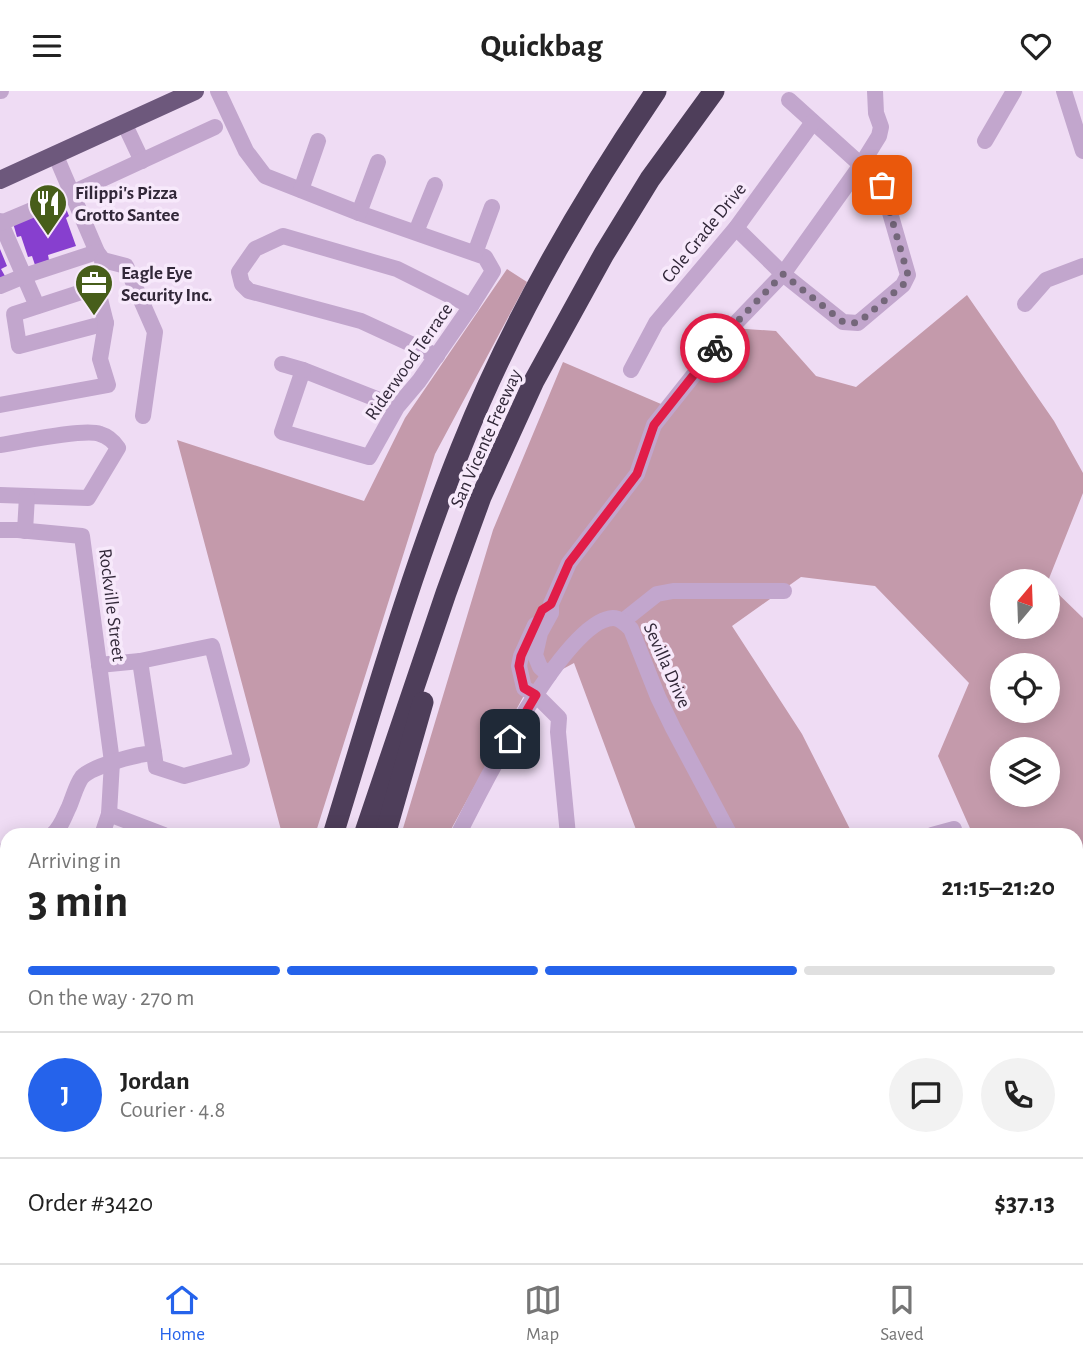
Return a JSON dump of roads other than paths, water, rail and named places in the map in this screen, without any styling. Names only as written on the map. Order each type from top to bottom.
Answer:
[{"type":"highway","name":"San Vicente Freeway","points":[[335,828],[395,631],[466,435],[537,285],[616,149],[656,91]]},
{"type":"highway","name":"San Vicente Freeway","points":[[366,828],[481,497],[534,381],[604,254],[650,179],[714,91]]},
{"type":"highway","points":[[387,828],[481,497]]},
{"type":"main road","points":[[0,180],[195,91]]},
{"type":"street","points":[[218,91],[246,151],[265,176],[359,213],[475,253],[492,207]]},
{"type":"street","points":[[549,675],[540,667],[535,655],[540,633],[551,613],[551,604],[569,563],[637,474],[654,425],[731,328],[783,274],[861,165],[879,136],[881,127],[876,113],[876,91]]},
{"type":"street","points":[[985,141],[1014,91]]},
{"type":"street","points":[[1064,91],[1083,151]]},
{"type":"street","points":[[736,228],[783,274],[843,322],[858,323],[903,285],[908,275],[882,185],[789,100]]},
{"type":"street","name":"Cole Grade Drive","points":[[631,370],[656,323],[736,228],[813,122]]},
{"type":"street","points":[[124,123],[142,161]]},
{"type":"street","points":[[37,306],[0,222],[72,193],[215,127]]},
{"type":"street","points":[[300,190],[318,141]]},
{"type":"street","points":[[0,405],[108,385],[100,359],[106,323],[97,287],[100,256],[55,154]]},
{"type":"street","points":[[359,213],[378,162]]},
{"type":"street","points":[[416,232],[435,185]]},
{"type":"street","points":[[437,356],[361,321],[249,292],[242,284],[240,272],[255,249],[283,236],[397,268],[471,306]]},
{"type":"street","name":"Riderwood Terrace","points":[[303,370],[282,432],[369,457],[397,407],[437,356],[493,271],[485,257],[475,253]]},
{"type":"street","points":[[0,286],[24,276],[100,256],[126,265],[155,333],[143,416]]},
{"type":"street","points":[[1025,304],[1046,280],[1083,266]]},
{"type":"street","points":[[97,287],[14,314],[19,346],[106,323]]},
{"type":"street","points":[[282,364],[397,407]]},
{"type":"street","points":[[0,445],[84,432],[101,434],[118,448],[88,498],[0,495]]},
{"type":"street","points":[[25,531],[27,496]]},
{"type":"street","name":"Rockville Street","points":[[0,530],[82,536],[112,762],[109,814],[104,828]]},
{"type":"street","points":[[623,621],[657,594],[673,591],[784,591]]},
{"type":"street","points":[[551,604],[542,610],[519,666],[524,688],[536,695],[559,717],[558,732],[567,828]]},
{"type":"street","name":"Sevilla Drive","points":[[462,828],[499,757],[567,650],[584,633],[613,618],[623,621],[631,629],[658,697],[726,828]]},
{"type":"street","points":[[99,665],[140,661],[212,646],[242,760],[184,776],[156,767],[140,661]]},
{"type":"street","points":[[58,828],[83,776],[112,762],[154,753]]},
{"type":"street","points":[[109,814],[146,828]]},
{"type":"place","name":"Filippi's Pizza Grotto Santee","points":[[48,237]]},
{"type":"place","name":"Eagle Eye Security Inc.","points":[[94,317]]}]
